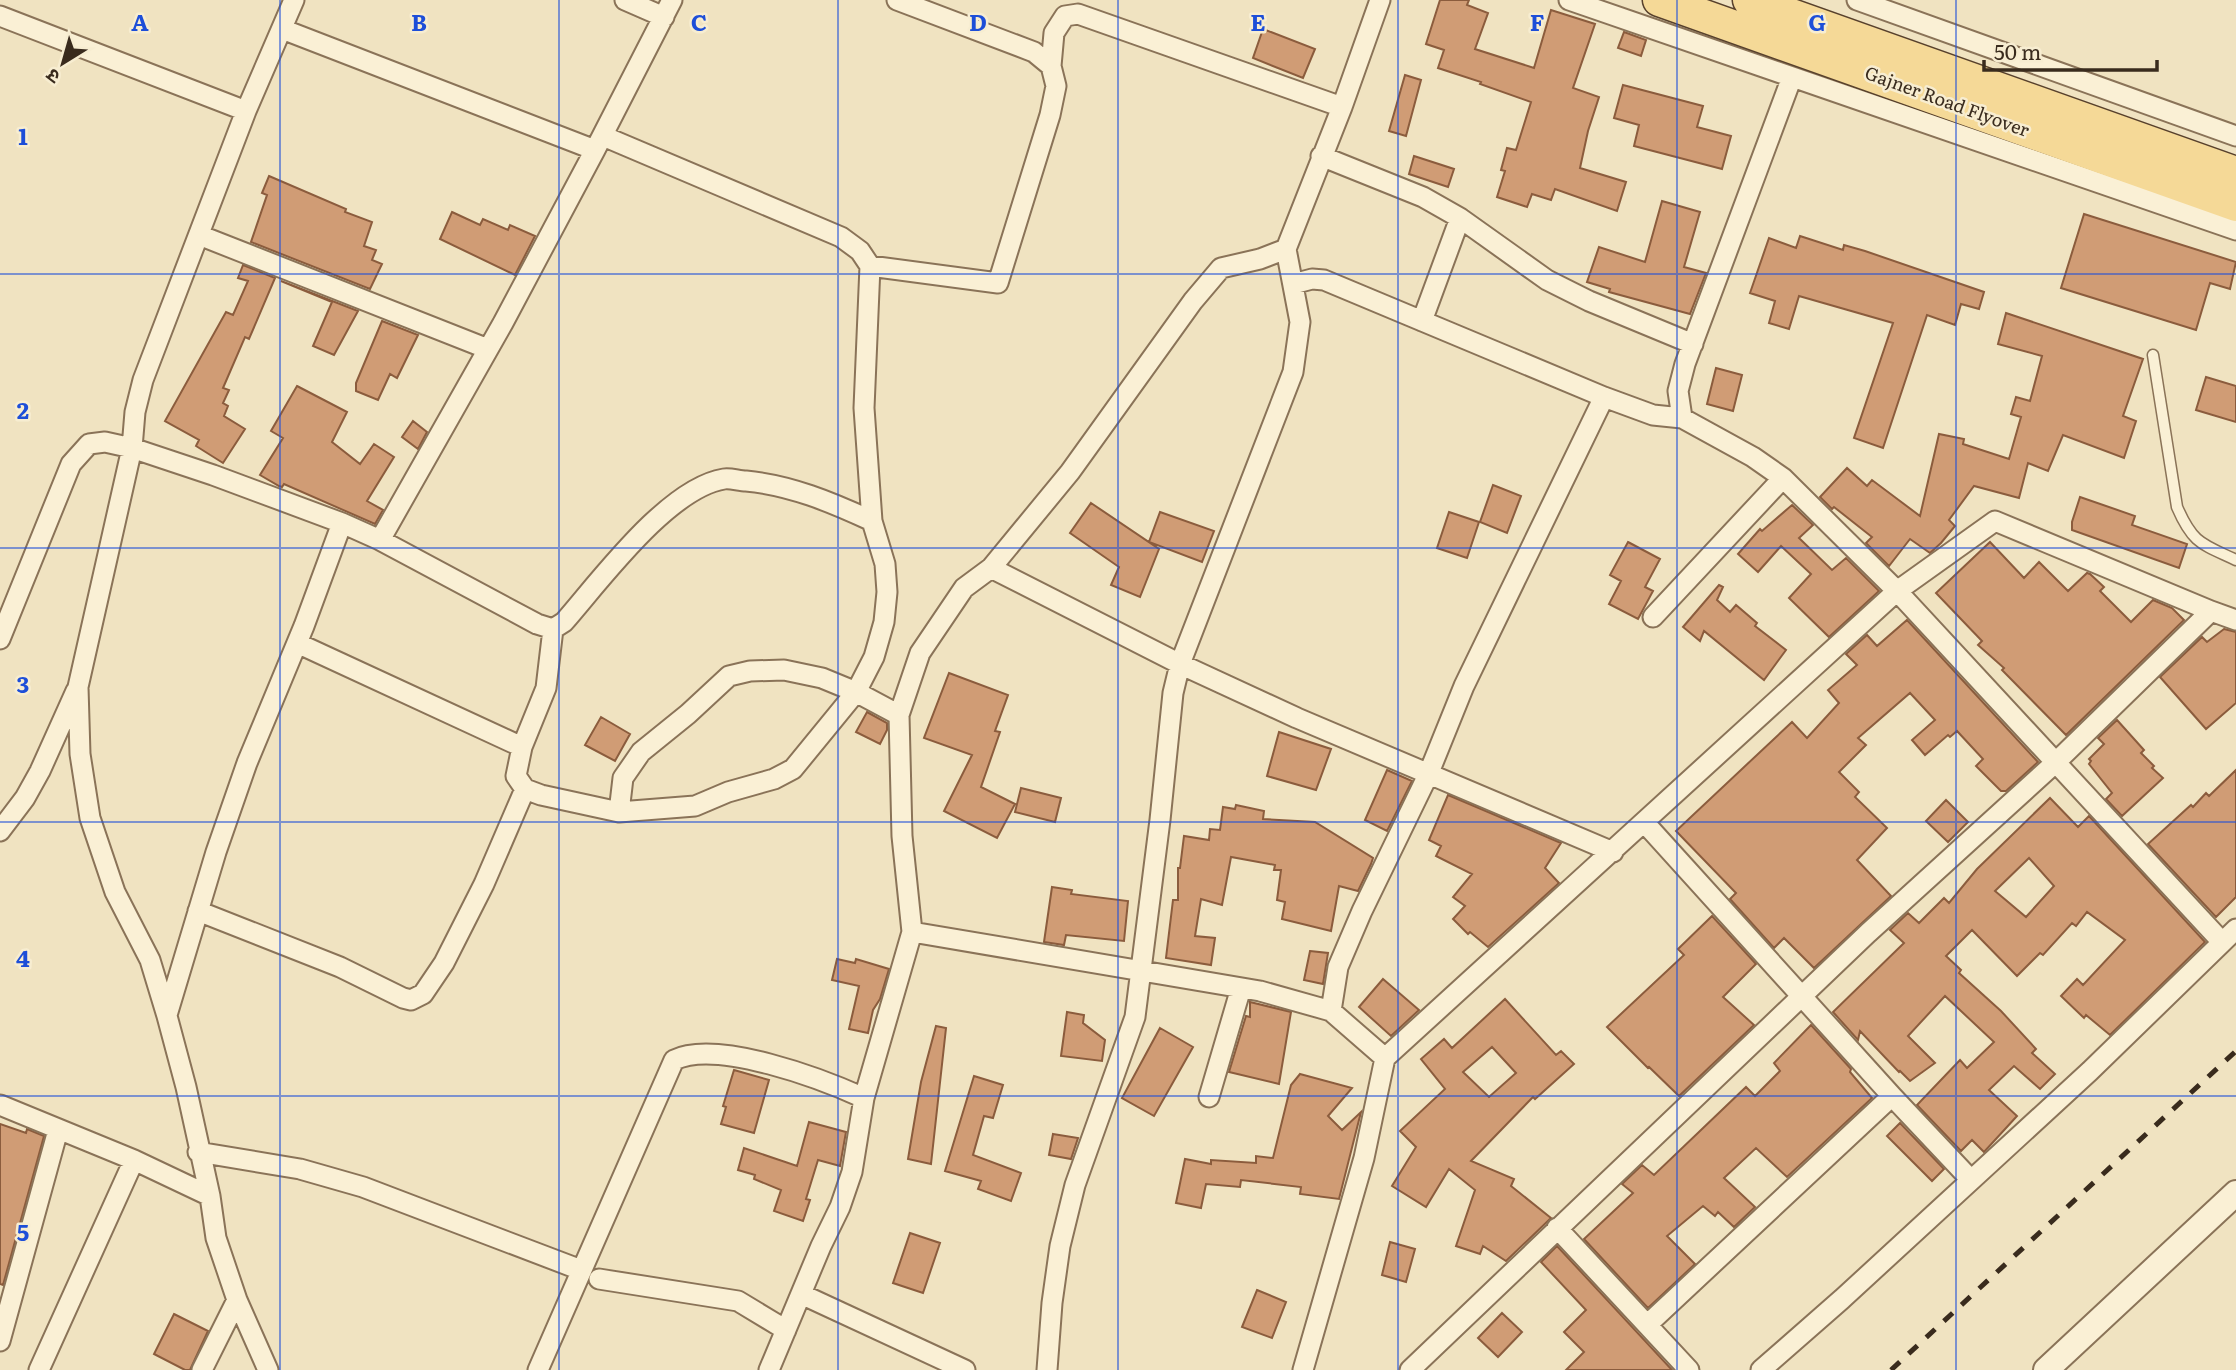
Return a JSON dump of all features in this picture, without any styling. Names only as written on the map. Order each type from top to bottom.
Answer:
[{"type":"main road","name":"Gajner Road Flyover","points":[[1658,0],[2236,205]]},
{"type":"main road","name":"Gajner Road Flyover","points":[[1749,0],[2236,173]]},
{"type":"street","points":[[0,8],[9,0]]},
{"type":"street","points":[[0,831],[25,798],[40,771],[78,687],[132,448],[135,412],[143,380],[246,111],[294,0]]},
{"type":"street","points":[[380,540],[488,349],[668,8],[625,0]]},
{"type":"street","points":[[897,0],[1034,52],[1051,66]]},
{"type":"street","points":[[1047,1370],[1060,1246],[1075,1185],[1135,1017],[1173,693],[1180,664],[1293,372],[1300,322],[1286,249],[1342,107],[1380,0]]},
{"type":"street","points":[[1569,0],[2236,230]]},
{"type":"street","points":[[1857,0],[2236,136]]},
{"type":"street","points":[[870,266],[998,283],[1051,116],[1056,86],[1051,66],[1054,33],[1065,16],[1078,14],[1342,107]]},
{"type":"street","points":[[0,16],[246,111]]},
{"type":"street","points":[[282,29],[599,143],[841,237],[860,251],[870,266],[864,408],[872,521],[885,564],[887,592],[884,621],[874,657],[856,692],[793,769],[774,779],[728,792],[695,806],[619,812],[525,789],[516,776],[522,747],[546,688],[553,629]]},
{"type":"street","points":[[1682,418],[1678,391],[1693,344],[1792,77]]},
{"type":"street","points":[[1321,156],[1423,197],[1460,218],[1547,280],[1589,301],[1693,344]]},
{"type":"street","points":[[1422,321],[1460,218]]},
{"type":"street","points":[[199,235],[488,349]]},
{"type":"street","points":[[769,1370],[821,1246],[841,1208],[852,1172],[864,1098],[912,932],[902,836],[899,715],[920,653],[964,588],[991,568],[1070,472],[1193,301],[1221,268],[1261,259],[1286,249]]},
{"type":"street","points":[[1293,284],[1312,278],[1324,280],[1604,397],[1653,415],[1682,418],[1753,457],[1783,478],[1897,592],[2055,763],[2229,936],[2090,1071],[1761,1370]]},
{"type":"street","points":[[1331,1011],[1338,967],[1428,775],[1464,686],[1604,397]]},
{"type":"street","points":[[0,639],[71,464],[89,444],[104,442],[132,448],[342,523],[380,540],[537,624],[553,629],[564,622],[650,524],[688,494],[724,479],[789,488],[872,521]]},
{"type":"street","points":[[1653,617],[1783,478]]},
{"type":"street","points":[[1303,1370],[1364,1158],[1385,1058],[1897,592],[1994,521],[2236,620]]},
{"type":"street","points":[[167,1016],[247,763],[297,643],[342,523]]},
{"type":"street","points":[[991,568],[1180,664],[1428,775],[1613,852]]},
{"type":"street","points":[[1410,1370],[1801,995],[2055,763],[2211,611]]},
{"type":"street","points":[[297,643],[522,747]]},
{"type":"street","points":[[619,812],[623,778],[641,752],[729,676],[750,671],[784,670],[822,678],[856,692],[899,715]]},
{"type":"street","points":[[78,687],[80,754],[90,818],[115,892],[150,960],[186,1087],[198,1152],[210,1196],[216,1238],[237,1300],[268,1370]]},
{"type":"street","points":[[198,911],[340,967],[403,998],[417,998],[431,985],[458,939],[525,789]]},
{"type":"street","points":[[1644,822],[1892,1097],[1972,1180]]},
{"type":"street","points":[[912,932],[1260,991],[1331,1011],[1385,1058]]},
{"type":"street","points":[[1209,1097],[1241,988]]},
{"type":"street","points":[[538,1370],[674,1060],[687,1054],[744,1058],[807,1074],[864,1098]]},
{"type":"street","points":[[1648,1324],[1892,1097]]},
{"type":"street","points":[[0,1105],[134,1160],[210,1196]]},
{"type":"street","points":[[2,1327],[58,1130]]},
{"type":"street","points":[[198,1152],[300,1170],[363,1187],[581,1270]]},
{"type":"street","points":[[39,1370],[134,1160]]},
{"type":"street","points":[[2046,1370],[2236,1193]]},
{"type":"street","points":[[1557,1228],[1689,1370]]},
{"type":"street","points":[[599,1279],[738,1301],[786,1330]]},
{"type":"street","points":[[801,1294],[965,1370]]},
{"type":"street","points":[[202,1370],[237,1300]]},
{"type":"lane","points":[[2152,355],[2177,507],[2187,530],[2200,544],[2236,560]]},
{"type":"building","points":[[1440,0],[1469,0],[1467,5],[1488,13],[1475,49],[1534,68],[1551,10],[1595,24],[1573,88],[1599,97],[1580,168],[1626,182],[1617,211],[1555,189],[1551,200],[1532,194],[1527,207],[1497,197],[1505,171],[1501,170],[1507,148],[1516,150],[1531,102],[1438,68],[1444,50],[1426,44]]},
{"type":"building","points":[[1263,29],[1315,49],[1303,78],[1253,58]]},
{"type":"building","points":[[1624,32],[1646,40],[1641,56],[1618,48]]},
{"type":"building","points":[[1405,75],[1421,80],[1406,136],[1389,131]]},
{"type":"building","points":[[1623,85],[1703,106],[1697,127],[1731,136],[1722,169],[1634,146],[1639,125],[1614,118]]},
{"type":"building","points":[[1414,156],[1454,169],[1448,187],[1409,174]]},
{"type":"building","points":[[269,176],[372,222],[364,246],[376,250],[372,260],[382,264],[370,289],[251,242],[267,195],[262,193]]},
{"type":"building","points":[[1662,201],[1700,212],[1684,267],[1706,273],[1690,314],[1609,292],[1610,289],[1587,282],[1599,247],[1645,262]]},
{"type":"building","points":[[452,212],[480,225],[483,219],[508,230],[510,225],[535,236],[515,275],[440,239]]},
{"type":"building","points":[[2084,214],[2236,262],[2230,289],[2210,283],[2196,330],[2061,288]]},
{"type":"building","points":[[1800,236],[1843,250],[1844,245],[1865,251],[1984,292],[1979,309],[1961,304],[1955,325],[1927,315],[1883,448],[1854,438],[1893,323],[1799,296],[1789,329],[1769,323],[1775,301],[1750,293],[1769,238],[1796,248]]},
{"type":"building","points":[[243,265],[275,278],[249,339],[245,337],[223,388],[229,390],[223,403],[228,406],[224,416],[245,429],[223,463],[196,446],[199,440],[165,421],[226,312],[233,315],[248,281],[238,278]]},
{"type":"building","points":[[281,281],[358,311],[334,355],[313,346],[332,302]]},
{"type":"building","points":[[2006,313],[2143,359],[2123,416],[2136,421],[2124,458],[2063,435],[2048,471],[2028,463],[2019,498],[1974,486],[1949,520],[1955,526],[1941,543],[1930,553],[1910,539],[1889,566],[1866,543],[1872,537],[1834,507],[1832,509],[1820,497],[1847,468],[1867,486],[1872,480],[1920,516],[1939,434],[1964,439],[1963,444],[2009,459],[2021,417],[2011,414],[2016,397],[2030,401],[2042,356],[1998,344]]},
{"type":"building","points":[[382,321],[418,335],[397,378],[390,374],[378,400],[356,391],[356,383]]},
{"type":"building","points":[[1716,368],[1742,375],[1733,411],[1707,404]]},
{"type":"building","points":[[2206,377],[2236,386],[2236,422],[2196,410]]},
{"type":"building","points":[[297,386],[347,412],[332,442],[360,464],[374,444],[394,457],[367,501],[383,510],[375,524],[284,484],[279,486],[260,475],[283,438],[271,431]]},
{"type":"building","points":[[413,421],[427,432],[418,449],[402,437]]},
{"type":"building","points":[[1493,485],[1521,496],[1507,533],[1480,522]]},
{"type":"building","points":[[2080,497],[2135,516],[2132,525],[2187,544],[2179,568],[2072,530]]},
{"type":"building","points":[[1091,503],[1159,549],[1140,597],[1111,585],[1119,567],[1070,533]]},
{"type":"building","points":[[1792,505],[1813,525],[1799,538],[1832,570],[1846,558],[1879,591],[1829,637],[1789,598],[1811,574],[1781,546],[1758,572],[1738,554],[1760,529],[1762,531]]},
{"type":"building","points":[[1160,512],[1214,531],[1202,562],[1149,542]]},
{"type":"building","points":[[1449,512],[1479,522],[1467,558],[1437,548]]},
{"type":"building","points":[[1628,542],[1660,559],[1645,587],[1653,591],[1638,619],[1609,604],[1621,581],[1610,575]]},
{"type":"building","points":[[1990,542],[2024,578],[2039,562],[2068,591],[2087,573],[2090,574],[2104,587],[2100,591],[2131,622],[2153,600],[2172,608],[2184,620],[2066,735],[2002,670],[2004,668],[1978,645],[1982,641],[1936,593]]},
{"type":"building","points":[[1719,585],[1723,587],[1717,600],[1730,612],[1736,605],[1757,623],[1755,626],[1786,650],[1764,680],[1704,631],[1700,641],[1683,627]]},
{"type":"building","points":[[1907,620],[2038,762],[2006,791],[2001,791],[1976,766],[1983,759],[1957,731],[1950,737],[1948,735],[1925,755],[1912,740],[1935,720],[1910,693],[1858,738],[1866,745],[1839,772],[1859,792],[1855,797],[1887,828],[1857,860],[1891,896],[1814,968],[1784,938],[1774,948],[1730,899],[1736,893],[1676,831],[1792,722],[1807,738],[1839,703],[1828,690],[1857,665],[1846,654],[1867,635],[1877,646]]},
{"type":"building","points":[[2224,629],[2236,632],[2236,703],[2206,729],[2160,677],[2202,637],[2207,642]]},
{"type":"building","points":[[949,673],[1008,695],[995,731],[1000,732],[981,787],[1015,804],[997,838],[944,811],[972,755],[924,738]]},
{"type":"building","points":[[867,712],[887,723],[887,730],[880,744],[856,732]]},
{"type":"building","points":[[601,717],[630,734],[615,761],[585,745]]},
{"type":"building","points":[[2117,720],[2144,750],[2141,753],[2163,778],[2122,816],[2106,799],[2112,793],[2089,764],[2089,759],[2104,744],[2098,738]]},
{"type":"building","points":[[1279,732],[1331,749],[1316,790],[1267,776]]},
{"type":"building","points":[[1387,770],[1412,781],[1387,831],[1365,820]]},
{"type":"building","points":[[2236,770],[2236,897],[2216,917],[2148,844],[2206,793],[2209,796]]},
{"type":"building","points":[[1021,788],[1061,798],[1055,822],[1015,812]]},
{"type":"building","points":[[1448,795],[1561,843],[1545,868],[1559,883],[1488,947],[1470,932],[1468,934],[1453,919],[1465,906],[1453,897],[1472,874],[1436,856],[1441,846],[1429,840]]},
{"type":"building","points":[[2050,798],[2078,827],[2089,816],[2205,942],[2110,1035],[2086,1015],[2084,1018],[2061,996],[2077,979],[2083,985],[2125,940],[2087,912],[2076,926],[2072,923],[2043,955],[2040,953],[2017,976],[1972,930],[1946,956],[1961,970],[1959,973],[2001,1011],[2036,1049],[2032,1053],[2055,1074],[2040,1089],[2014,1066],[1989,1090],[2017,1116],[1984,1152],[1972,1140],[1961,1151],[1917,1105],[1960,1060],[1967,1068],[1994,1042],[1945,996],[1908,1036],[1935,1063],[1910,1081],[1860,1031],[1858,1040],[1833,1012],[1904,943],[1890,930],[1908,913],[1919,923],[1944,898],[1949,903],[1977,869]],"holes":[[[2029,858],[2054,886],[2026,917],[1995,891]]]},
{"type":"building","points":[[1946,800],[1968,822],[1948,842],[1926,821]]},
{"type":"building","points":[[1236,805],[1264,811],[1263,819],[1315,822],[1373,858],[1371,864],[1358,891],[1339,886],[1331,931],[1282,919],[1285,902],[1277,900],[1281,870],[1274,870],[1275,865],[1231,857],[1222,905],[1201,899],[1195,936],[1215,938],[1211,965],[1166,958],[1173,900],[1178,900],[1178,868],[1184,836],[1209,840],[1210,829],[1220,830],[1223,807],[1235,809]]},
{"type":"building","points":[[1052,887],[1072,890],[1071,894],[1128,901],[1124,941],[1066,935],[1064,945],[1044,942]]},
{"type":"building","points":[[1712,916],[1756,964],[1723,997],[1754,1025],[1679,1096],[1607,1027],[1684,955],[1678,949]]},
{"type":"building","points":[[1310,951],[1328,953],[1323,984],[1304,980]]},
{"type":"building","points":[[837,959],[855,963],[856,959],[889,969],[880,999],[873,1010],[868,1033],[849,1029],[859,986],[832,980]]},
{"type":"building","points":[[1383,979],[1419,1010],[1391,1036],[1359,1007]]},
{"type":"building","points":[[1505,999],[1556,1055],[1561,1051],[1574,1064],[1535,1099],[1533,1097],[1471,1161],[1514,1179],[1511,1186],[1551,1218],[1506,1261],[1483,1246],[1480,1254],[1456,1246],[1475,1190],[1449,1169],[1426,1207],[1392,1186],[1416,1147],[1400,1131],[1445,1089],[1421,1059],[1444,1039],[1452,1048]],"holes":[[[1492,1047],[1516,1073],[1489,1097],[1463,1072]]]},
{"type":"building","points":[[1250,1002],[1291,1012],[1279,1084],[1229,1072],[1246,1016],[1250,1017]]},
{"type":"building","points":[[1067,1012],[1084,1015],[1083,1023],[1105,1040],[1102,1061],[1061,1056]]},
{"type":"building","points":[[1811,1025],[1851,1069],[1850,1072],[1872,1098],[1787,1177],[1756,1148],[1724,1178],[1755,1207],[1734,1227],[1718,1212],[1715,1216],[1703,1206],[1667,1236],[1695,1264],[1648,1308],[1584,1239],[1633,1193],[1622,1184],[1642,1165],[1654,1175],[1746,1087],[1755,1096],[1780,1071],[1774,1063]]},
{"type":"building","points":[[936,1026],[946,1028],[931,1164],[908,1159],[921,1082]]},
{"type":"building","points":[[1160,1028],[1193,1047],[1154,1116],[1122,1098]]},
{"type":"building","points":[[734,1070],[769,1080],[754,1133],[721,1124],[726,1107],[723,1106]]},
{"type":"building","points":[[1300,1074],[1352,1088],[1328,1116],[1342,1130],[1361,1112],[1339,1199],[1300,1194],[1301,1187],[1241,1180],[1240,1187],[1206,1184],[1201,1208],[1176,1203],[1185,1159],[1211,1164],[1211,1160],[1256,1163],[1256,1156],[1273,1158],[1291,1085]]},
{"type":"building","points":[[974,1076],[1003,1085],[993,1118],[984,1116],[973,1155],[1021,1173],[1011,1201],[978,1189],[981,1181],[945,1171]]},
{"type":"building","points":[[809,1122],[846,1132],[840,1166],[818,1160],[806,1199],[810,1200],[803,1221],[774,1211],[781,1190],[754,1179],[755,1175],[738,1170],[744,1148],[797,1166]]},
{"type":"building","points":[[1900,1123],[1944,1169],[1932,1181],[1887,1136]]},
{"type":"building","points":[[0,1124],[26,1133],[27,1129],[44,1136],[3,1285],[0,1284]]},
{"type":"building","points":[[1053,1134],[1078,1138],[1071,1159],[1049,1155]]},
{"type":"building","points":[[910,1233],[940,1243],[923,1293],[893,1283]]},
{"type":"building","points":[[1390,1242],[1415,1249],[1406,1282],[1382,1275]]},
{"type":"building","points":[[1557,1246],[1672,1370],[1566,1370],[1584,1352],[1564,1332],[1586,1310],[1541,1262]]},
{"type":"building","points":[[1257,1290],[1286,1302],[1272,1338],[1242,1327]]},
{"type":"building","points":[[1502,1313],[1522,1332],[1498,1357],[1478,1338]]},
{"type":"building","points":[[174,1314],[208,1331],[190,1370],[154,1354]]},
{"type":"railway","points":[[1891,1370],[2236,1051]]}]
